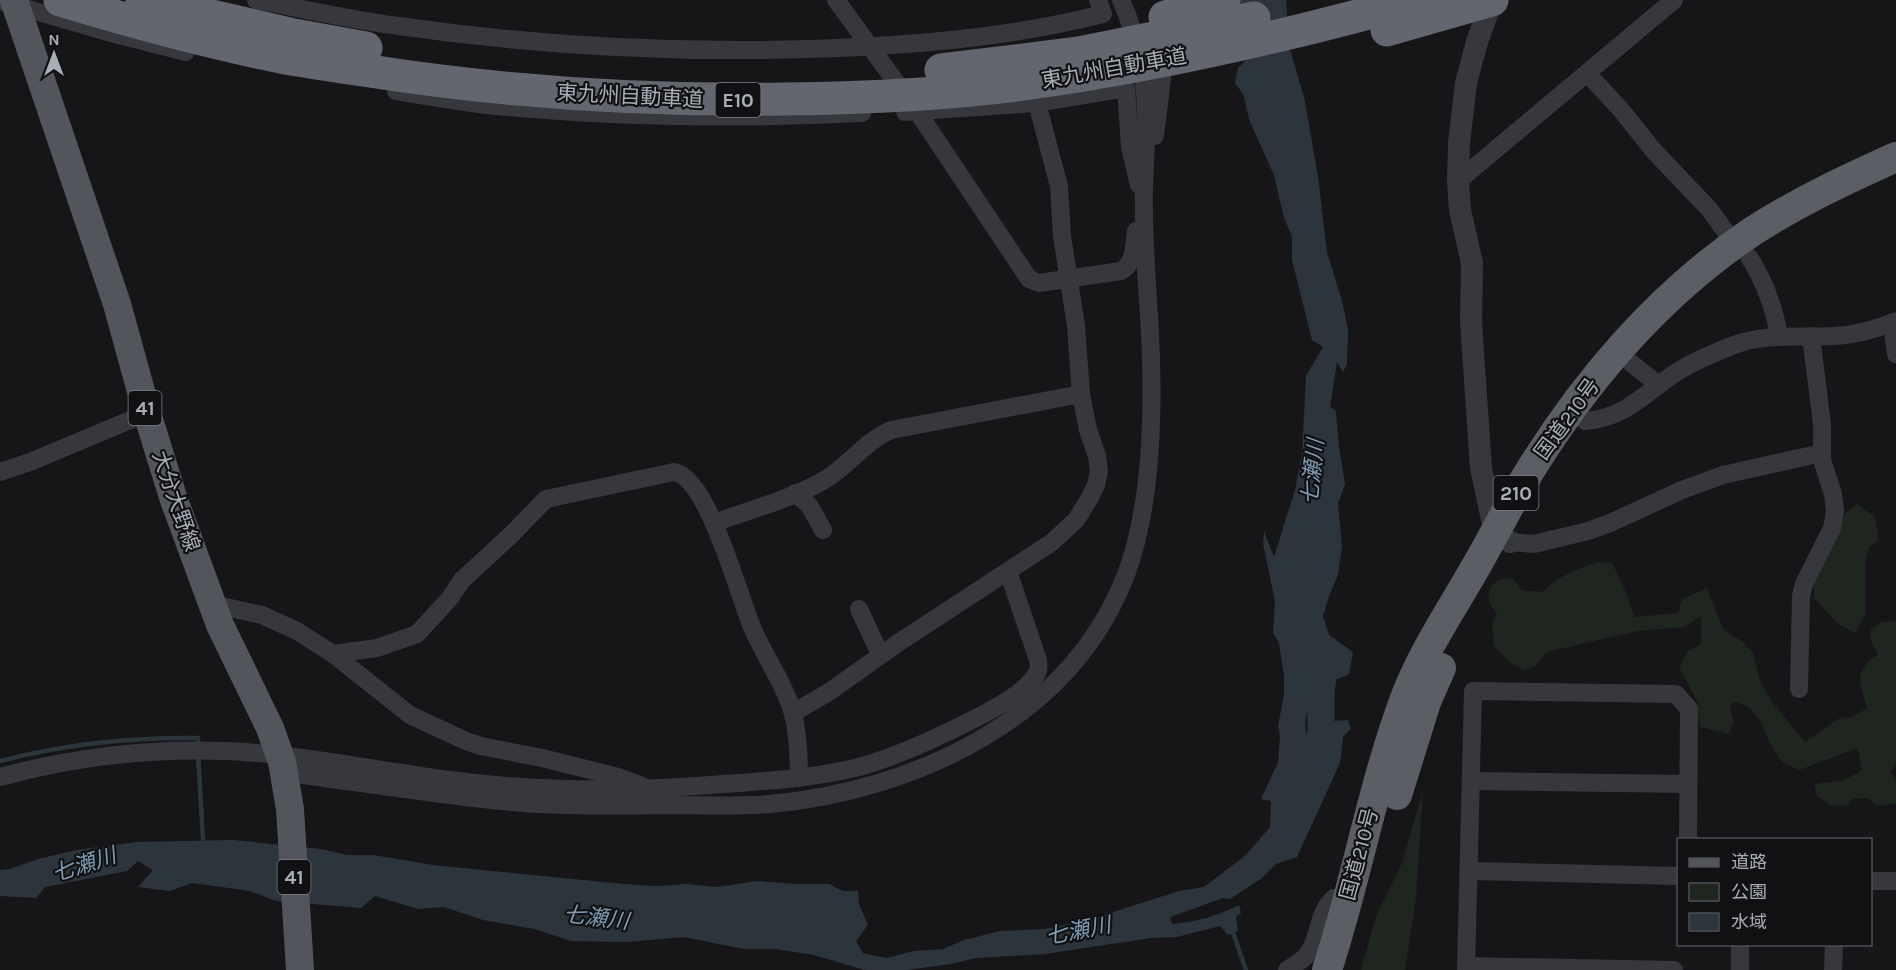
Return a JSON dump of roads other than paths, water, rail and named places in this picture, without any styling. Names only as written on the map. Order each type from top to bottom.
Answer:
[{"type":"highway","name":"東九州自動車道","points":[[60,0],[143,24],[284,57],[418,79],[524,91],[626,98],[910,103],[1149,64],[1314,28],[1416,0]]},
{"type":"highway","name":"東九州自動車道","points":[[142,0],[294,35],[396,54],[508,67],[627,75],[726,78],[913,72],[1020,61],[1144,41],[1305,8],[1332,0]]},
{"type":"highway","points":[[1020,61],[1224,0]]},
{"type":"highway","points":[[910,103],[1038,90],[1233,63],[1315,48],[1492,0]]},
{"type":"highway","name":"国道210号","points":[[1347,970],[1426,702],[1502,537],[1523,483],[1552,436],[1612,358],[1665,303],[1742,251],[1799,204],[1896,158]]},
{"type":"highway","name":"国道210号","points":[[1327,970],[1389,746],[1405,699],[1421,661],[1502,537],[1549,478],[1586,421],[1631,363],[1742,251],[1896,176]]},
{"type":"main road","name":"大分大野線","points":[[10,3],[113,293],[171,492],[212,604],[282,763],[290,809],[300,958]]},
{"type":"street","points":[[256,0],[397,26],[581,46],[744,51],[951,40],[1060,25],[1103,14],[1098,0]]},
{"type":"street","points":[[836,0],[871,46],[1029,279],[1039,283],[1121,271],[1129,266],[1133,257],[1146,158],[1146,106],[1142,75],[1127,13],[1121,0]]},
{"type":"street","points":[[1146,158],[1156,133],[1160,111],[1163,70],[1159,0]]},
{"type":"street","points":[[1492,0],[1466,83],[1459,144],[1458,181],[1460,210],[1472,263],[1471,322],[1480,468],[1502,537],[1534,544],[1588,531],[1682,490],[1723,475],[1822,453]]},
{"type":"street","points":[[1458,181],[1674,0]]},
{"type":"street","points":[[0,777],[110,754],[223,751],[464,797],[539,804],[629,806],[768,804],[841,793],[876,784],[932,764],[969,747],[1015,718],[1050,687],[1095,633],[1116,598],[1136,542],[1146,487],[1150,395],[1142,187],[1130,147],[1126,88],[1037,103],[910,103],[774,116],[657,116],[574,112],[485,104],[390,90],[217,58],[125,37],[10,3]]},
{"type":"street","points":[[1587,73],[1622,111],[1653,150],[1710,210],[1742,251],[1770,297],[1779,336]]},
{"type":"street","points":[[793,713],[829,692],[898,643],[1038,552],[1068,529],[1083,510],[1096,485],[1099,464],[1088,430],[1081,394],[1076,326],[1062,236],[1059,186],[1037,103]]},
{"type":"street","points":[[1586,421],[1598,420],[1630,407],[1681,369],[1733,345],[1750,340],[1779,336],[1855,334],[1894,322],[1896,354]]},
{"type":"street","points":[[1799,689],[1801,596],[1804,584],[1832,528],[1835,511],[1822,453],[1822,424],[1811,336]]},
{"type":"street","points":[[1631,363],[1659,385]]},
{"type":"street","points":[[714,523],[795,493],[828,478],[848,464],[869,441],[891,430],[1081,394]]},
{"type":"street","points":[[0,472],[30,462],[147,413]]},
{"type":"street","points":[[333,654],[377,648],[417,634],[450,598],[462,580],[546,499],[674,472],[679,473],[694,488],[714,523],[752,629],[793,713],[799,755],[799,778]]},
{"type":"street","points":[[795,493],[809,505],[823,530]]},
{"type":"street","points":[[282,763],[491,785],[581,790],[650,790],[799,778],[858,767],[887,758],[941,735],[993,709],[1034,678],[1038,670],[1038,660],[1008,571]]},
{"type":"street","points":[[212,604],[242,609],[297,631],[333,654],[410,715],[455,736],[481,746],[618,777],[650,790]]},
{"type":"street","points":[[859,609],[878,650]]},
{"type":"street","points":[[1674,970],[1466,968],[1473,691],[1676,694],[1689,709],[1688,838]]},
{"type":"street","points":[[1471,781],[1688,784]]},
{"type":"street","points":[[1469,871],[1677,876]]},
{"type":"street","points":[[1872,881],[1896,881]]},
{"type":"street","points":[[1287,970],[1310,951],[1325,906],[1334,898],[1347,898]]},
{"type":"street","points":[[1740,946],[1740,970]]},
{"type":"street","points":[[1833,970],[1834,946]]},
{"type":"water","points":[[1239,0],[1286,0],[1290,50],[1304,97],[1318,177],[1327,252],[1348,329],[1347,364],[1343,372],[1337,362],[1330,407],[1336,411],[1345,484],[1338,504],[1342,546],[1338,575],[1323,616],[1329,635],[1353,652],[1349,674],[1320,689],[1310,704],[1306,716],[1306,733],[1314,732],[1318,722],[1348,720],[1351,728],[1343,737],[1340,763],[1297,857],[1276,864],[1262,878],[1230,899],[1223,898],[1170,917],[1172,924],[1190,922],[1239,905],[1241,913],[1236,917],[1238,931],[1228,935],[1220,926],[1177,937],[1151,938],[1045,954],[976,958],[906,970],[865,970],[814,955],[775,949],[744,949],[684,937],[627,942],[571,941],[534,929],[483,920],[444,907],[418,909],[375,896],[361,908],[276,901],[250,891],[192,883],[170,891],[138,887],[153,870],[138,861],[127,871],[45,887],[36,898],[0,896],[0,870],[10,869],[38,859],[76,850],[137,842],[233,840],[321,849],[347,855],[373,855],[433,865],[624,884],[656,886],[686,884],[717,887],[757,881],[829,884],[843,891],[858,891],[859,904],[868,925],[856,941],[863,953],[886,958],[914,951],[943,949],[964,940],[1000,931],[1045,929],[1091,919],[1179,891],[1204,887],[1246,855],[1270,827],[1271,801],[1261,799],[1278,762],[1280,736],[1278,726],[1284,695],[1284,676],[1279,643],[1273,633],[1275,602],[1263,543],[1264,531],[1274,557],[1295,490],[1302,453],[1306,376],[1323,347],[1312,340],[1292,260],[1292,236],[1284,218],[1274,175],[1250,122],[1243,94],[1235,83],[1238,68],[1248,58]]},
{"type":"waterway","name":"七瀬川","points":[[1321,757],[1321,692],[1326,652]]},
{"type":"waterway","points":[[0,761],[49,750],[123,740],[198,738],[198,745]]},
{"type":"waterway","points":[[198,754],[203,839]]},
{"type":"waterway","points":[[1231,927],[1246,970]]}]
